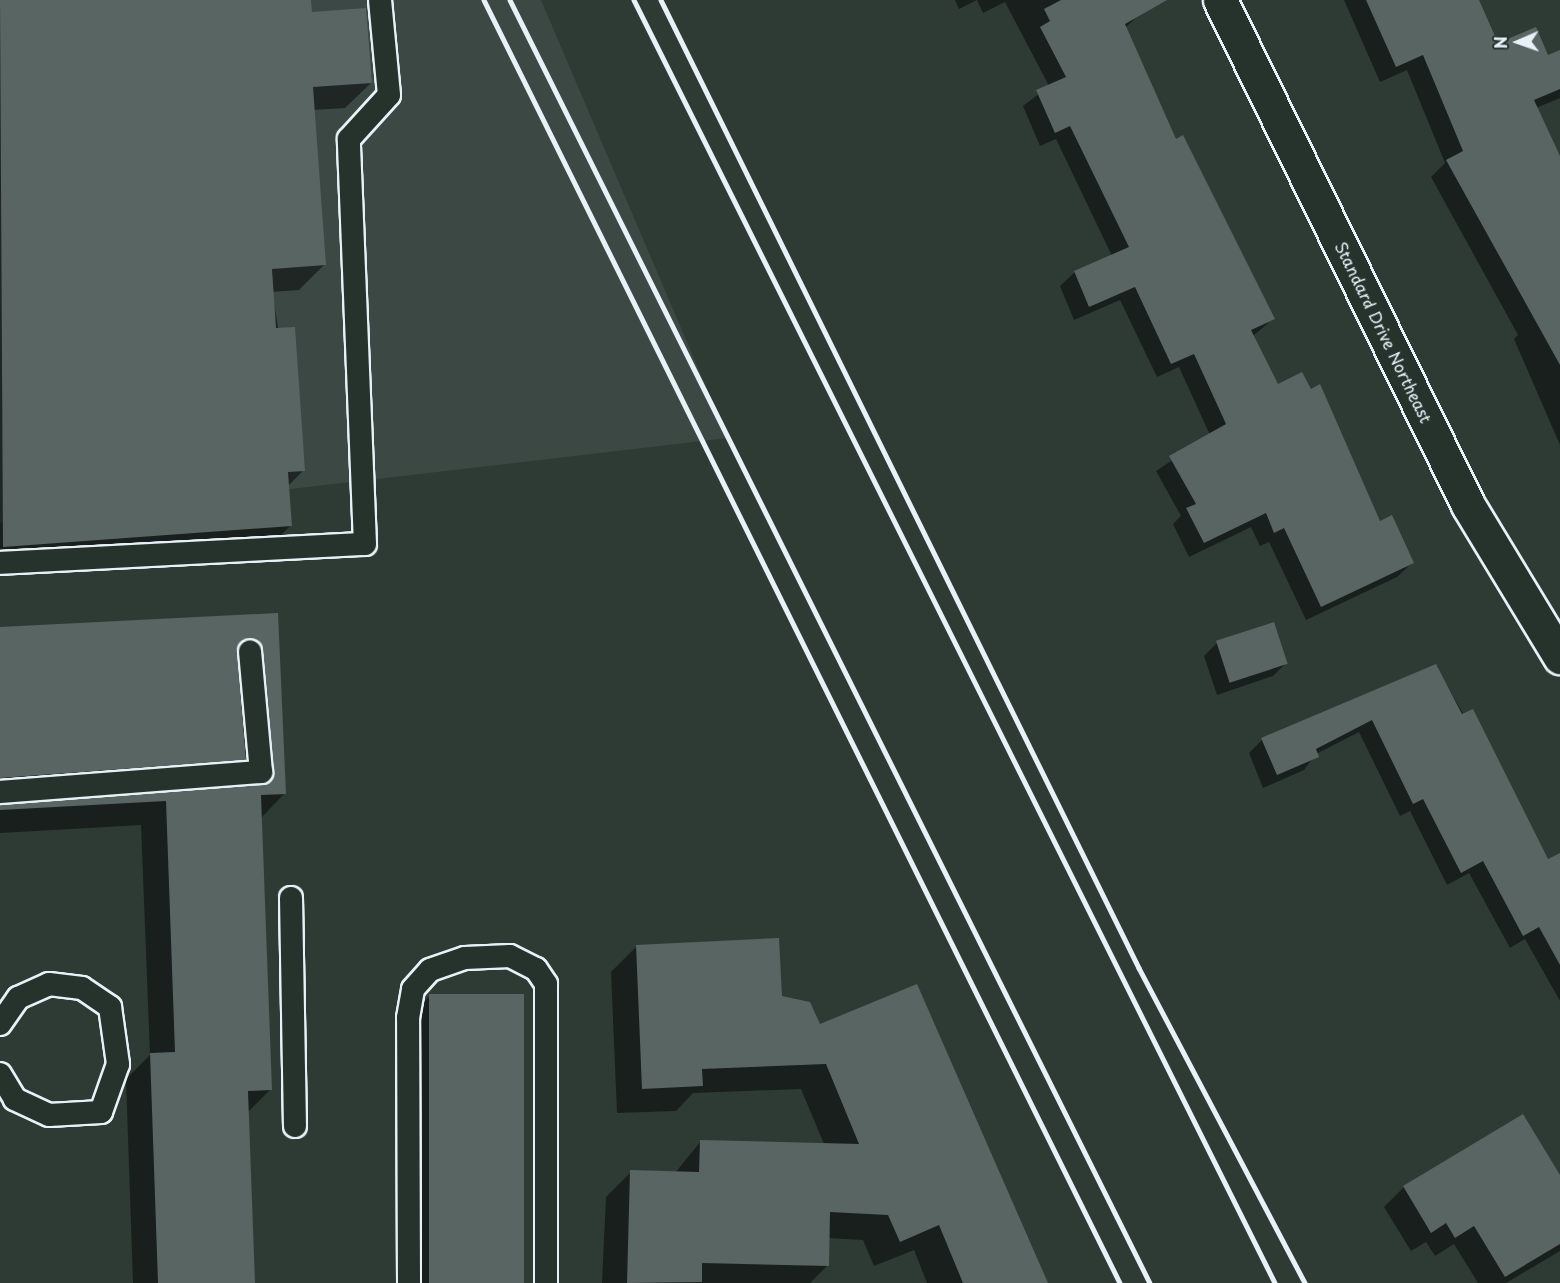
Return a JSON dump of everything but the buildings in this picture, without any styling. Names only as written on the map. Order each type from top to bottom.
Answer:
[{"type":"street","name":"Standard Drive Northeast","points":[[1220,0],[1468,505],[1560,657]]},
{"type":"lane","points":[[0,563],[365,544],[349,139],[389,95],[380,0]]},
{"type":"lane","points":[[0,792],[261,772],[250,651]]},
{"type":"lane","points":[[291,898],[295,1126]]},
{"type":"lane","points":[[410,1283],[408,1018],[413,989],[430,970],[465,958],[510,956],[536,969],[546,984],[546,1283]]},
{"type":"lane","points":[[0,1024],[18,998],[38,988],[49,984],[82,988],[110,1007],[118,1064],[101,1112],[49,1115],[15,1099],[0,1074]]},
{"type":"shaded area","points":[[0,0],[541,0],[728,438],[0,523]]},
{"type":"railway","points":[[484,0],[1120,1283]]},
{"type":"railway","points":[[510,0],[1150,1283]]},
{"type":"railway","points":[[634,0],[1275,1283]]},
{"type":"railway","points":[[661,0],[1139,968],[1305,1283]]}]
